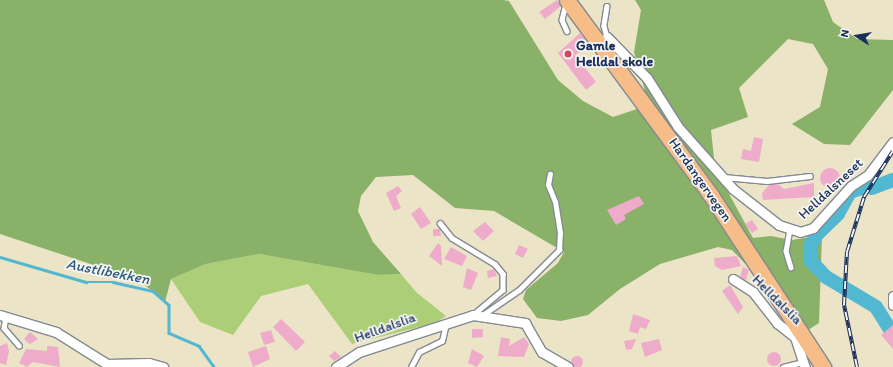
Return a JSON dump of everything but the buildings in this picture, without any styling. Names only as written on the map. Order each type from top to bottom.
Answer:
[{"type":"main road","name":"Hardangervegen","points":[[568,1],[634,87],[727,219],[824,367]]},
{"type":"street","name":"Helldalsneset","points":[[607,37],[647,78],[678,127],[723,177],[762,214],[790,229],[804,232],[813,228],[851,186],[868,175],[893,142]]},
{"type":"street","points":[[634,87],[647,78]]},
{"type":"street","name":"Helldalslia","points":[[733,279],[753,292],[777,323],[795,337],[804,364]]},
{"type":"street","points":[[893,296],[893,305]]},
{"type":"street","points":[[3,316],[56,332],[95,360],[116,366],[149,363],[163,367]]},
{"type":"street","name":"Helldalslia","points":[[336,367],[359,352],[446,322],[476,316],[525,323],[539,349],[568,367]]},
{"type":"lane","points":[[566,31],[563,8],[568,1]]},
{"type":"lane","points":[[607,6],[604,26],[607,37]]},
{"type":"lane","points":[[476,316],[520,290],[558,250],[560,233],[555,202],[548,185],[550,174]]},
{"type":"lane","name":"Helldalsneset","points":[[723,177],[767,181],[810,176]]},
{"type":"lane","name":"Helldalslia","points":[[440,223],[452,238],[495,264],[503,274],[503,290],[476,316]]},
{"type":"lane","points":[[790,229],[786,251],[791,267]]},
{"type":"lane","points":[[3,316],[4,328],[19,345]]},
{"type":"lane","points":[[411,367],[419,352],[442,341],[446,334],[446,322]]},
{"type":"lane","points":[[783,367],[804,364]]},
{"type":"green space","points":[[0,0],[509,1],[558,80],[583,101],[613,117],[649,105],[634,52],[641,10],[635,0],[824,0],[833,22],[857,39],[893,40],[893,90],[850,145],[824,144],[792,124],[820,107],[828,69],[813,44],[788,39],[739,88],[748,117],[711,130],[715,168],[753,238],[771,236],[792,240],[822,235],[819,323],[794,339],[759,278],[732,250],[718,247],[660,264],[620,289],[588,315],[561,321],[537,318],[523,299],[526,290],[558,263],[564,252],[494,211],[455,208],[413,175],[376,177],[361,196],[358,211],[373,242],[401,274],[378,275],[259,254],[206,264],[171,279],[165,302],[139,280],[0,234]]},
{"type":"green space","points":[[259,254],[378,275],[401,274],[416,292],[446,316],[435,323],[352,344],[308,284],[261,296],[233,335],[200,322],[171,279],[206,264]]},
{"type":"waterway","points":[[872,188],[893,180]]},
{"type":"waterway","points":[[865,187],[850,192],[838,214],[817,234],[810,246],[810,260],[826,277],[876,307],[889,328]]},
{"type":"waterway","name":"Austlibekken","points":[[0,257],[86,282],[113,282],[153,291],[169,305],[169,333],[199,346],[214,367]]},
{"type":"railway","points":[[857,367],[844,305],[847,252],[864,197],[893,151]]},
{"type":"place","name":"Gamle Helldal skole","points":[[568,54]]}]
